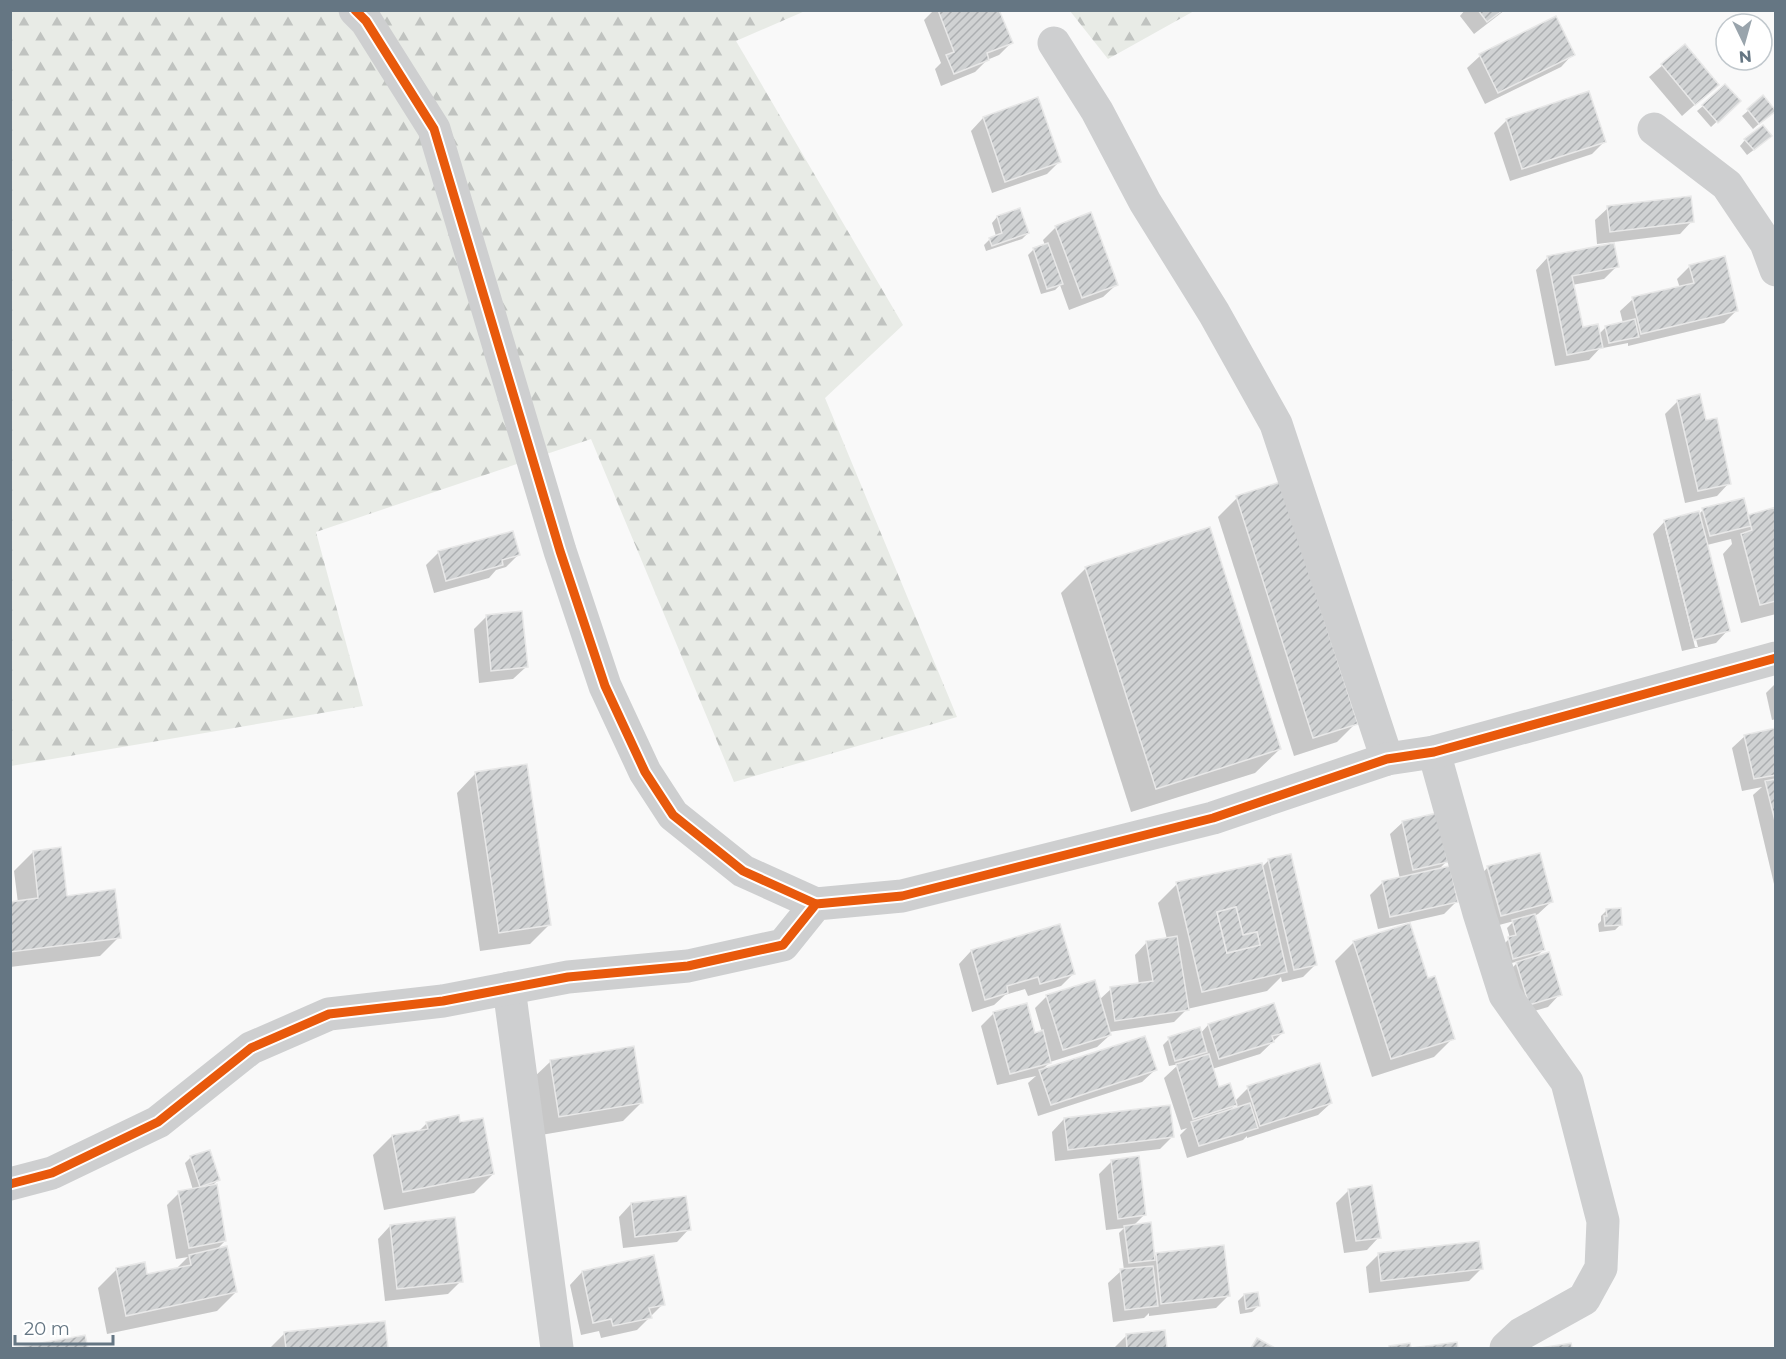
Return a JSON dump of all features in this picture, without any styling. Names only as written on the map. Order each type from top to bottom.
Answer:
[{"type":"street","points":[[355,10],[366,21],[434,129],[560,551],[605,686],[645,772],[673,815],[743,871],[816,904],[902,896],[1191,824],[1388,759],[1434,753],[1776,658]]},
{"type":"street","points":[[1054,43],[1096,111],[1145,202],[1214,313],[1276,424],[1388,759]]},
{"type":"street","points":[[1654,129],[1727,185],[1766,243],[1776,270]]},
{"type":"street","points":[[1434,753],[1479,913],[1505,995],[1567,1082],[1603,1221],[1601,1268],[1584,1299],[1521,1334],[1506,1348]]},
{"type":"street","points":[[10,1184],[52,1173],[158,1122],[251,1048],[328,1014],[444,1001],[568,977],[688,966],[783,945],[816,904]]},
{"type":"street","points":[[509,988],[557,1348]]},
{"type":"green space","points":[[11,11],[805,11],[736,41],[903,325],[825,398],[957,717],[734,782],[591,439],[316,532],[363,706],[11,766]]},
{"type":"green space","points":[[1070,11],[1194,11],[1108,59]]},
{"type":"building","points":[[938,10],[999,10],[1013,43],[987,53],[989,60],[954,74],[946,55],[954,52]]},
{"type":"building","points":[[1478,10],[1503,10],[1487,22]]},
{"type":"building","points":[[1556,16],[1575,55],[1498,93],[1479,54]]},
{"type":"building","points":[[1685,44],[1719,85],[1695,105],[1661,64]]},
{"type":"building","points":[[1725,84],[1741,101],[1718,123],[1702,105]]},
{"type":"building","points":[[1589,91],[1606,142],[1522,169],[1506,119]]},
{"type":"building","points":[[1763,95],[1776,111],[1759,124],[1747,109]]},
{"type":"building","points":[[1038,97],[1061,162],[1005,182],[983,117]]},
{"type":"building","points":[[1763,125],[1772,136],[1754,150],[1744,139]]},
{"type":"building","points":[[1691,196],[1694,222],[1610,232],[1607,206]]},
{"type":"building","points":[[1020,208],[1029,233],[992,246],[989,238],[1002,233],[997,216]]},
{"type":"building","points":[[1091,212],[1118,285],[1082,298],[1055,226]]},
{"type":"building","points":[[1048,243],[1063,284],[1047,289],[1033,248]]},
{"type":"building","points":[[1614,243],[1619,267],[1572,276],[1583,327],[1598,324],[1603,348],[1567,355],[1547,256]]},
{"type":"building","points":[[1725,256],[1738,311],[1641,334],[1632,297],[1694,283],[1689,265]]},
{"type":"building","points":[[1635,319],[1639,337],[1609,343],[1605,326]]},
{"type":"building","points":[[1700,394],[1706,420],[1717,418],[1731,484],[1698,491],[1677,400]]},
{"type":"building","points":[[1280,482],[1358,724],[1313,738],[1236,496]]},
{"type":"building","points":[[1744,498],[1751,526],[1710,536],[1702,508]]},
{"type":"building","points":[[1776,507],[1776,601],[1760,605],[1741,534],[1752,530],[1748,515]]},
{"type":"building","points":[[1699,511],[1730,631],[1694,640],[1664,520]]},
{"type":"building","points":[[1210,527],[1281,749],[1156,789],[1085,567]]},
{"type":"building","points":[[513,531],[520,555],[502,560],[503,565],[446,581],[438,551]]},
{"type":"building","points":[[522,611],[528,667],[491,671],[486,615]]},
{"type":"building","points":[[1776,728],[1776,775],[1754,779],[1744,735]]},
{"type":"building","points":[[527,764],[551,925],[499,933],[475,772]]},
{"type":"building","points":[[1776,779],[1776,825],[1765,781]]},
{"type":"building","points":[[1437,813],[1448,862],[1413,870],[1402,821]]},
{"type":"building","points":[[61,847],[67,896],[115,889],[121,938],[10,952],[10,902],[38,898],[33,851]]},
{"type":"building","points":[[1540,853],[1553,902],[1501,916],[1487,866]]},
{"type":"building","points":[[1291,854],[1317,965],[1294,970],[1268,859]]},
{"type":"building","points":[[1262,863],[1287,972],[1202,992],[1176,882]],"holes":[[[1236,907],[1243,935],[1257,932],[1260,945],[1227,953],[1217,912]]]},
{"type":"building","points":[[1450,866],[1458,902],[1390,917],[1382,881]]},
{"type":"building","points":[[1236,907],[1243,935],[1257,932],[1260,945],[1227,953],[1217,912]]},
{"type":"building","points":[[1621,908],[1622,925],[1605,926],[1606,909]]},
{"type":"building","points":[[1535,914],[1545,950],[1513,959],[1508,937],[1516,935],[1512,920]]},
{"type":"building","points":[[1410,923],[1428,978],[1435,976],[1455,1039],[1391,1059],[1353,941]]},
{"type":"building","points":[[1060,924],[1075,974],[1040,984],[1038,977],[1007,986],[1008,993],[985,1000],[971,950]]},
{"type":"building","points":[[1177,936],[1189,1010],[1115,1021],[1110,987],[1153,981],[1146,941]]},
{"type":"building","points":[[1549,952],[1562,995],[1529,1005],[1516,962]]},
{"type":"building","points":[[1095,980],[1111,1035],[1063,1050],[1046,995]]},
{"type":"building","points":[[1027,1003],[1035,1033],[1043,1030],[1051,1063],[1010,1074],[993,1012]]},
{"type":"building","points":[[1274,1003],[1284,1033],[1272,1036],[1274,1042],[1219,1059],[1208,1024]]},
{"type":"building","points":[[1200,1027],[1207,1052],[1175,1061],[1168,1037]]},
{"type":"building","points":[[1145,1036],[1157,1070],[1051,1105],[1039,1070]]},
{"type":"building","points":[[634,1046],[643,1103],[559,1117],[550,1060]]},
{"type":"building","points":[[1209,1054],[1219,1087],[1230,1083],[1237,1105],[1193,1119],[1176,1064]]},
{"type":"building","points":[[1320,1063],[1332,1103],[1260,1126],[1247,1086]]},
{"type":"building","points":[[1250,1103],[1258,1128],[1199,1146],[1191,1122]]},
{"type":"building","points":[[1170,1105],[1174,1137],[1068,1150],[1064,1118]]},
{"type":"building","points":[[459,1115],[460,1122],[483,1118],[494,1174],[403,1192],[392,1135],[428,1129],[426,1122]]},
{"type":"building","points":[[210,1150],[220,1180],[200,1187],[190,1156]]},
{"type":"building","points":[[1139,1156],[1146,1215],[1118,1219],[1111,1160]]},
{"type":"building","points":[[217,1184],[226,1241],[189,1248],[178,1191]]},
{"type":"building","points":[[1372,1185],[1381,1238],[1356,1241],[1348,1189]]},
{"type":"building","points":[[686,1196],[691,1230],[635,1237],[631,1203]]},
{"type":"building","points":[[455,1217],[463,1282],[397,1289],[390,1225]]},
{"type":"building","points":[[1151,1222],[1155,1260],[1129,1263],[1124,1226]]},
{"type":"building","points":[[1479,1241],[1483,1269],[1381,1281],[1378,1253]]},
{"type":"building","points":[[1224,1245],[1230,1296],[1161,1304],[1156,1253]]},
{"type":"building","points":[[227,1246],[237,1292],[126,1316],[116,1268],[145,1262],[147,1274],[191,1265],[189,1255]]},
{"type":"building","points":[[654,1255],[665,1305],[649,1308],[652,1318],[613,1326],[611,1319],[593,1323],[582,1271]]},
{"type":"building","points":[[1153,1266],[1158,1306],[1125,1310],[1120,1269]]},
{"type":"building","points":[[1258,1292],[1260,1306],[1246,1309],[1244,1294]]},
{"type":"building","points":[[385,1321],[388,1348],[286,1348],[284,1332]]},
{"type":"building","points":[[1165,1330],[1167,1348],[1127,1348],[1126,1334]]},
{"type":"building","points":[[85,1335],[88,1348],[13,1348]]},
{"type":"building","points":[[1257,1338],[1275,1348],[1251,1348]]},
{"type":"building","points":[[1457,1342],[1458,1348],[1411,1348]]},
{"type":"building","points":[[1410,1343],[1411,1348],[1389,1348],[1389,1346]]},
{"type":"building","points":[[1571,1343],[1572,1348],[1540,1348]]},
{"type":"cycle path","points":[[355,10],[366,21],[434,129],[560,551],[605,686],[645,772],[673,815],[743,871],[816,904]]},
{"type":"cycle path","points":[[10,1184],[52,1173],[158,1122],[251,1048],[329,1014],[443,1001],[568,977],[688,966],[783,945],[816,904],[902,896],[1213,818],[1387,759],[1434,752],[1776,658]]}]
